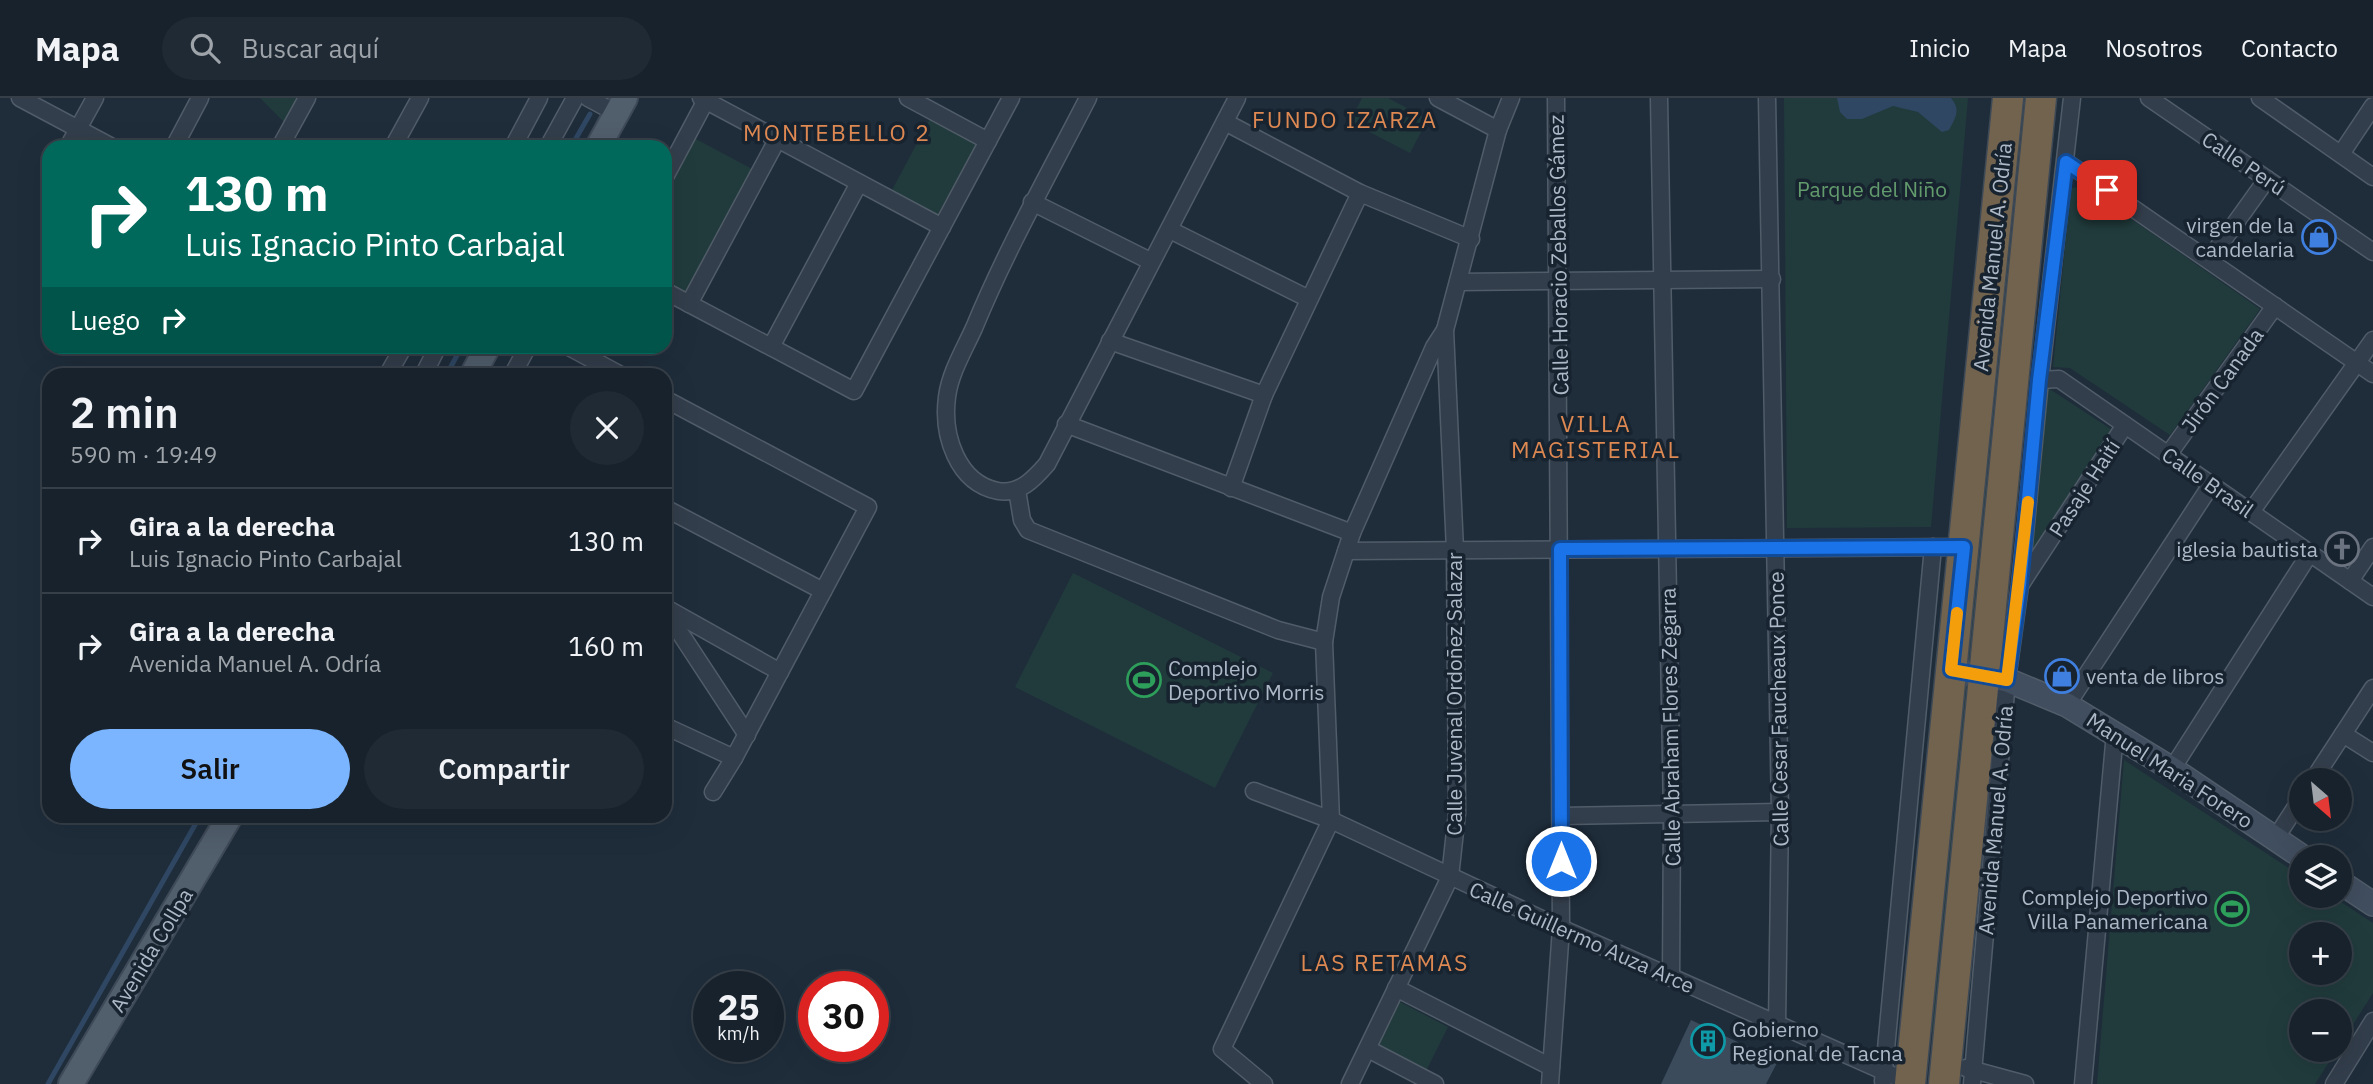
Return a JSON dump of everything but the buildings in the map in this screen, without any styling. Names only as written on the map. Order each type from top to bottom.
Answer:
[{"type":"highway","name":"Avenida Manuel A. Odría","points":[[1897,1081],[1916,1039],[2008,98]]},
{"type":"highway","name":"Avenida Manuel A. Odría","points":[[1957,1069],[1996,677],[2041,98]]},
{"type":"highway","points":[[1916,1039],[1957,1069]]},
{"type":"main road","points":[[602,140],[621,106]]},
{"type":"main road","name":"Avenida Collpa","points":[[71,1084],[226,823]]},
{"type":"street","points":[[20,98],[99,140]]},
{"type":"street","points":[[72,140],[95,98]]},
{"type":"street","points":[[178,140],[200,98]]},
{"type":"street","points":[[284,140],[307,98]]},
{"type":"street","points":[[397,140],[420,98]]},
{"type":"street","points":[[517,140],[539,98]]},
{"type":"street","points":[[552,140],[575,98]]},
{"type":"street","points":[[588,98],[621,106]]},
{"type":"street","points":[[908,98],[988,141]]},
{"type":"street","points":[[672,294],[854,391],[1011,98]]},
{"type":"street","points":[[1088,98],[1032,202],[955,368],[946,412],[951,444],[967,474],[990,489],[1009,493],[1047,464],[1150,261],[1170,230],[1237,98]]},
{"type":"street","points":[[1438,98],[1498,130]]},
{"type":"street","name":"Calle Juvenal Ordoñez Salazar","points":[[1350,1084],[1450,877],[1457,813],[1455,550],[1445,330],[1498,130],[1511,98]]},
{"type":"street","name":"Calle Horacio Zeballos Gámez","points":[[1551,1076],[1561,929],[1556,98]]},
{"type":"street","name":"Calle Abraham Flores Zegarra","points":[[1658,98],[1672,815],[1671,978]]},
{"type":"street","name":"Calle Cesar Faucheaux Ponce","points":[[1767,98],[1780,812],[1777,1025]]},
{"type":"street","name":"Avenida Manuel A. Odría","points":[[1996,677],[2020,585],[2039,380],[2072,98]]},
{"type":"street","name":"Calle Perú","points":[[2149,98],[2373,252]]},
{"type":"street","points":[[2260,98],[2373,177]]},
{"type":"street","points":[[672,163],[703,100],[942,227]]},
{"type":"street","points":[[2341,154],[2373,106]]},
{"type":"street","points":[[1225,122],[1360,192],[1471,239]]},
{"type":"street","points":[[690,304],[777,140]]},
{"type":"street","points":[[2066,162],[2373,374]]},
{"type":"street","points":[[2209,260],[2267,179]]},
{"type":"street","points":[[771,347],[859,183]]},
{"type":"street","points":[[1231,488],[1264,395],[1307,299],[1360,192]]},
{"type":"street","points":[[1032,202],[1150,261]]},
{"type":"street","points":[[1170,230],[1307,299]]},
{"type":"street","points":[[1458,282],[1772,279]]},
{"type":"street","name":"Jirón Canada","points":[[2168,455],[2275,306]]},
{"type":"street","points":[[1264,1084],[1222,1049],[1331,821],[1324,642],[1331,597],[1352,533],[1434,347],[1445,330]]},
{"type":"street","points":[[2251,512],[2373,340]]},
{"type":"street","points":[[1110,341],[1264,395]]},
{"type":"street","points":[[582,354],[608,368]]},
{"type":"street","name":"Calle Brasil","points":[[2039,380],[2059,379],[2373,597]]},
{"type":"street","points":[[672,403],[868,507],[747,735],[713,792]]},
{"type":"street","points":[[1066,425],[1352,533]]},
{"type":"street","name":"Pasaje Haití","points":[[2020,585],[2125,425]]},
{"type":"street","points":[[2067,705],[2211,485]]},
{"type":"street","points":[[1017,489],[1023,520],[1028,530],[1278,631],[1324,642]]},
{"type":"street","points":[[672,512],[823,591]]},
{"type":"street","points":[[1897,1081],[1933,547]]},
{"type":"street","points":[[1346,551],[1964,547]]},
{"type":"street","points":[[2350,581],[2373,547]]},
{"type":"street","points":[[2172,769],[2310,553]]},
{"type":"street","points":[[672,613],[780,672]]},
{"type":"street","points":[[672,620],[747,735]]},
{"type":"street","name":"Manuel Maria Forero","points":[[1951,670],[1996,677],[2067,705],[2172,769],[2289,848]]},
{"type":"street","points":[[2321,768],[2373,688]]},
{"type":"street","points":[[672,729],[734,758]]},
{"type":"street","points":[[2083,1084],[2115,733]]},
{"type":"street","points":[[2343,734],[2373,753]]},
{"type":"street","name":"Calle Guillermo Auza Arce","points":[[1254,791],[1331,821],[1561,929],[1897,1081]]},
{"type":"street","points":[[1561,816],[1780,812]]},
{"type":"street","points":[[2275,839],[2289,817]]},
{"type":"street","points":[[2352,890],[2373,904]]},
{"type":"street","points":[[1396,988],[1551,1076]]},
{"type":"street","points":[[2334,1084],[2373,1021]]},
{"type":"street","points":[[1368,1049],[1435,1084]]},
{"type":"street","points":[[1957,1069],[2025,1084]]},
{"type":"green space","points":[[260,98],[298,98],[284,122]]},
{"type":"green space","points":[[1362,98],[1388,98],[1428,119],[1410,153],[1350,122]]},
{"type":"green space","name":"Parque del Niño","points":[[1784,98],[1968,98],[1931,527],[1787,528]]},
{"type":"green space","points":[[2017,98],[2033,98],[1971,664],[1965,660]]},
{"type":"green space","points":[[931,117],[978,143],[936,217],[891,192]]},
{"type":"green space","points":[[694,138],[754,170],[687,294],[672,286],[672,179]]},
{"type":"green space","points":[[2084,186],[2260,309],[2170,435],[2070,368],[2053,367],[2071,188]]},
{"type":"green space","points":[[2048,388],[2114,431],[2030,567],[2043,390]]},
{"type":"green space","name":"Complejo Deportivo Morris","points":[[1073,573],[1273,673],[1215,788],[1015,687]]},
{"type":"green space","points":[[1972,678],[1934,1032],[1927,1030],[1958,686]]},
{"type":"green space","name":"Complejo Deportivo Villa Panamericana","points":[[2124,760],[2289,868],[2289,908],[2350,908],[2373,923],[2373,993],[2352,1026],[2352,999],[2289,999],[2289,1062],[2329,1062],[2315,1084],[2097,1084]]},
{"type":"green space","points":[[1400,1002],[1448,1027],[1427,1069],[1379,1045]]},
{"type":"water","points":[[1837,98],[1951,98],[1956,106],[1956,114],[1949,130],[1942,132],[1918,112],[1893,106],[1862,119],[1847,119],[1840,112]]},
{"type":"waterway","points":[[575,140],[590,114]]},
{"type":"waterway","points":[[450,368],[458,354]]},
{"type":"waterway","points":[[48,1084],[196,823]]},
{"type":"slow traffic","points":[[1957,613],[1951,670],[2007,680],[2028,502]]},
{"type":"place","name":"virgen de la candelaria","points":[[2319,237]]},
{"type":"place","name":"iglesia bautista","points":[[2342,549]]},
{"type":"place","name":"venta de libros","points":[[2062,676]]},
{"type":"place","name":"Complejo Deportivo Morris","points":[[1144,680]]},
{"type":"place","name":"Complejo Deportivo Villa Panamericana","points":[[2232,909]]},
{"type":"place","name":"Gobierno Regional de Tacna","points":[[1708,1041]]},
{"type":"district","name":"FUNDO IZARZA","points":[[1345,119]]},
{"type":"district","name":"MONTEBELLO 2","points":[[837,132]]},
{"type":"district","name":"VILLA MAGISTERIAL","points":[[1596,436]]},
{"type":"district","name":"LAS RETAMAS","points":[[1385,962]]},
{"type":"route","points":[[1561,861],[1560,549],[1964,547],[1951,670],[2007,680],[2020,585],[2039,380],[2066,162],[2107,190]]}]
